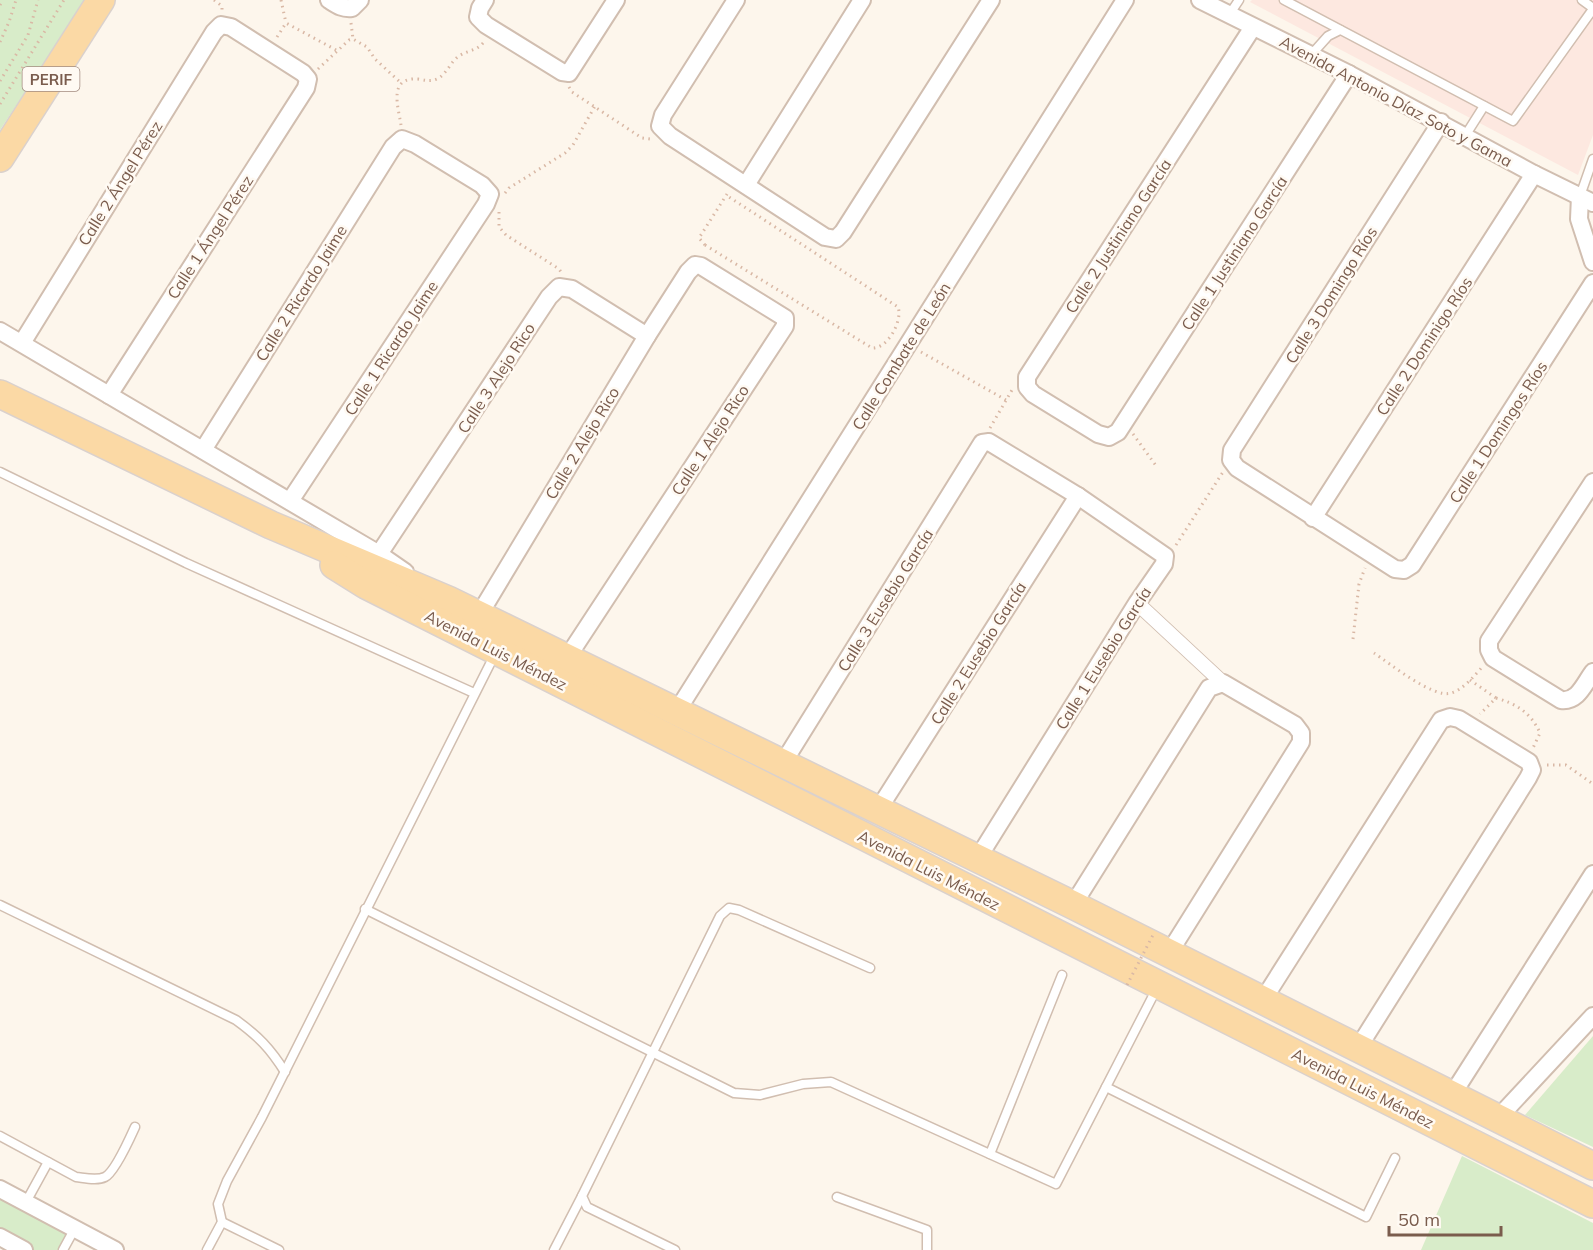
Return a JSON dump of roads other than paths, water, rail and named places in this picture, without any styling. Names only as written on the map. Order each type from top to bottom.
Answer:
[{"type":"main road","name":"PERIF","points":[[0,158],[101,0]]},
{"type":"main road","name":"Avenida Luis Méndez","points":[[0,394],[271,525],[435,594],[1073,905],[1161,944],[1263,1000],[1593,1166]]},
{"type":"main road","name":"Avenida Luis Méndez","points":[[271,525],[366,585],[1593,1204]]},
{"type":"street","points":[[336,4],[352,8],[360,0]]},
{"type":"street","points":[[485,0],[478,17],[493,29],[562,72],[569,73],[616,0]]},
{"type":"street","points":[[736,0],[663,115],[660,126],[669,136],[825,237],[836,238],[843,232],[991,0]]},
{"type":"street","points":[[741,182],[862,0]]},
{"type":"street","name":"Calle Combate de León","points":[[677,711],[1125,0]]},
{"type":"street","name":"Avenida Antonio Díaz Soto y Gama","points":[[1201,0],[1349,74],[1534,174],[1586,199]]},
{"type":"street","name":"Calle 2 Ángel Pérez","points":[[21,343],[214,32],[221,25],[231,27],[308,79]]},
{"type":"street","name":"Calle 2 Justiniano García","points":[[1122,427],[1109,437],[1098,434],[1033,394],[1027,387],[1027,377],[1253,27]]},
{"type":"street","name":"Calle 1 Justiniano García","points":[[1122,427],[1349,74]]},
{"type":"street","name":"Calle 1 Ángel Pérez","points":[[109,395],[306,88],[308,79]]},
{"type":"street","name":"Calle 3 Domingo Ríos","points":[[1314,518],[1234,464],[1232,450],[1441,122]]},
{"type":"street","name":"Calle 2 Ricardo Jaime","points":[[203,450],[393,147],[402,139],[415,144],[496,195]]},
{"type":"street","name":"Calle 2 Dominigo Ríos","points":[[1314,518],[1534,174]]},
{"type":"street","name":"Calle 1 Ricardo Jaime","points":[[290,501],[486,204],[496,195]]},
{"type":"street","points":[[1586,199],[1579,219],[1593,262]]},
{"type":"street","name":"Calle 1 Alejo Rico","points":[[567,658],[785,326],[785,318],[701,266],[695,265],[688,272]]},
{"type":"street","name":"Calle 2 Alejo Rico","points":[[479,615],[688,272]]},
{"type":"street","name":"Calle 1 Domingos Ríos","points":[[1314,518],[1395,569],[1404,570],[1412,565],[1593,283]]},
{"type":"street","name":"Calle 3 Alejo Rico","points":[[380,554],[549,297],[559,287],[572,289],[647,336]]},
{"type":"street","name":"Avenida Luis Méndez","points":[[0,332],[380,554],[435,594]]},
{"type":"street","name":"Calle 3 Eusebio García","points":[[783,763],[986,442],[1078,496]]},
{"type":"street","points":[[1593,482],[1491,648],[1493,658],[1561,700],[1569,701],[1575,698],[1593,672]]},
{"type":"street","name":"Calle 1 Eusebio García","points":[[978,858],[1137,603],[1164,564],[1165,556],[1078,496]]},
{"type":"street","name":"Calle 2 Eusebio García","points":[[878,810],[1078,496]]},
{"type":"street","points":[[1137,603],[1223,683],[1295,725],[1301,733],[1301,742],[1161,944]]},
{"type":"street","points":[[1073,905],[1209,688],[1223,683]]},
{"type":"street","points":[[1263,1000],[1442,720],[1450,717],[1469,725],[1528,768],[1358,1048]]},
{"type":"street","points":[[1452,1095],[1593,874]]},
{"type":"street","points":[[1498,1118],[1593,1016]]},
{"type":"street","points":[[0,1189],[114,1250]]},
{"type":"street","points":[[0,1237],[24,1250]]},
{"type":"lane","points":[[1229,15],[1239,0]]},
{"type":"lane","points":[[1284,0],[1513,121],[1593,9],[1582,0]]},
{"type":"lane","points":[[1311,55],[1328,36],[1340,30]]},
{"type":"lane","points":[[1465,136],[1484,105]]},
{"type":"lane","points":[[1586,199],[1593,159]]},
{"type":"lane","points":[[0,472],[186,563],[474,693]]},
{"type":"lane","points":[[207,1250],[222,1222],[218,1204],[227,1181],[285,1072],[365,909],[497,651]]},
{"type":"lane","points":[[0,905],[236,1020],[259,1037],[285,1072]]},
{"type":"lane","points":[[554,1250],[720,916],[729,908],[739,910],[870,968]]},
{"type":"lane","points":[[365,909],[734,1093],[760,1095],[803,1084],[831,1082],[1056,1184],[1158,985]]},
{"type":"lane","points":[[990,1154],[1062,975]]},
{"type":"lane","points":[[1106,1087],[1366,1217],[1395,1158]]},
{"type":"lane","points":[[0,1136],[76,1177],[89,1179],[105,1177],[112,1171],[135,1127]]},
{"type":"lane","points":[[26,1202],[48,1162]]},
{"type":"lane","points":[[582,1196],[587,1207],[675,1250]]},
{"type":"lane","points":[[837,1197],[927,1230],[927,1250]]},
{"type":"lane","points":[[222,1222],[279,1250]]},
{"type":"lane","points":[[63,1250],[75,1228]]}]
